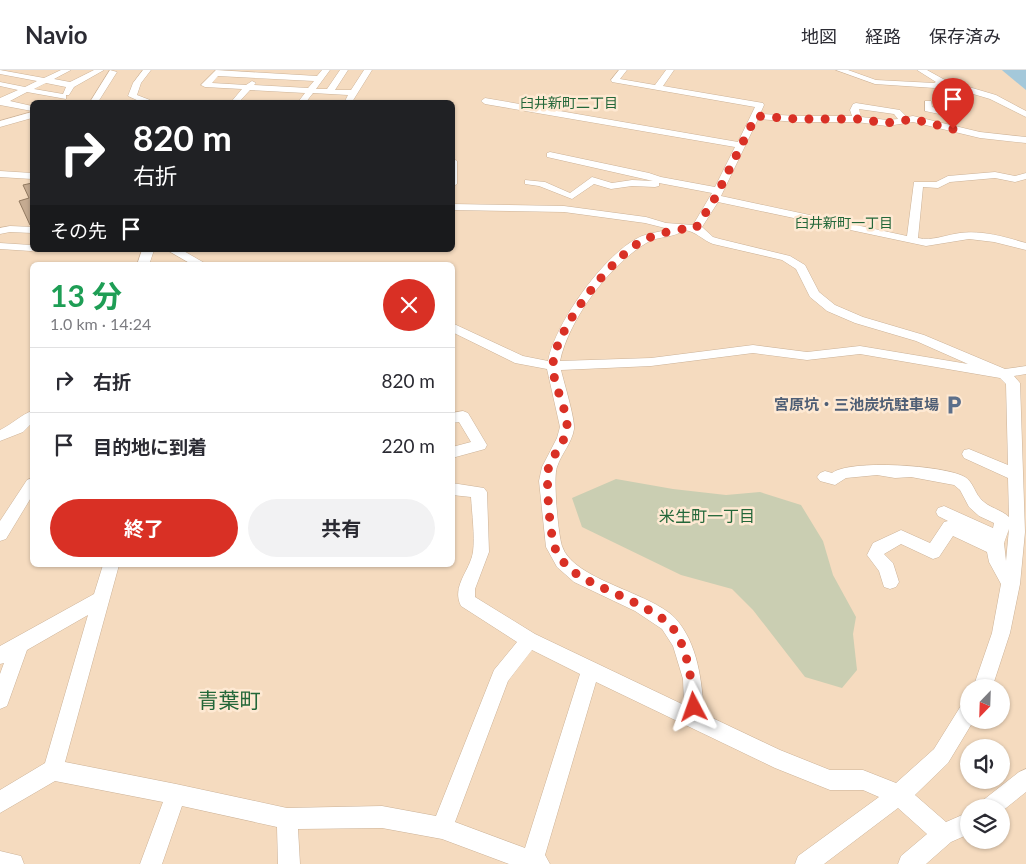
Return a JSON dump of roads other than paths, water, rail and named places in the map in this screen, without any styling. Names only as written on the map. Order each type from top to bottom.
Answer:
[{"type":"street","points":[[0,101],[67,70]]},
{"type":"street","points":[[0,84],[61,100],[72,85],[100,70]]},
{"type":"street","points":[[124,100],[132,96],[137,82],[146,70]]},
{"type":"street","points":[[303,100],[326,70]]},
{"type":"street","points":[[330,91],[344,70]]},
{"type":"street","points":[[349,100],[368,70]]},
{"type":"street","points":[[623,70],[614,80],[760,105],[717,194],[696,228]]},
{"type":"street","points":[[657,88],[670,70]]},
{"type":"street","points":[[840,70],[875,82],[911,81],[935,86],[942,82]]},
{"type":"street","points":[[921,70],[942,82],[993,97],[1026,114]]},
{"type":"street","points":[[0,72],[72,85]]},
{"type":"street","points":[[95,100],[113,72]]},
{"type":"street","points":[[319,79],[218,72],[205,85],[354,93]]},
{"type":"street","points":[[237,100],[260,74]]},
{"type":"street","points":[[132,96],[142,100]]},
{"type":"street","points":[[0,101],[30,108]]},
{"type":"street","points":[[485,101],[740,146]]},
{"type":"street","points":[[928,103],[928,109],[946,110],[936,124]]},
{"type":"street","points":[[0,124],[30,116]]},
{"type":"street","points":[[756,116],[797,119],[857,119],[887,123],[913,119],[980,135],[1026,140]]},
{"type":"street","points":[[550,155],[649,176],[717,194],[926,243],[940,242],[961,236],[989,239],[1026,247]]},
{"type":"street","points":[[0,174],[27,176]]},
{"type":"street","points":[[912,240],[918,184],[938,186],[948,179],[996,175],[1015,179],[1026,176]]},
{"type":"street","points":[[528,182],[542,183],[555,191],[572,196],[592,180],[611,186],[632,183],[653,185],[660,180]]},
{"type":"street","points":[[455,207],[564,209],[646,220],[682,228],[696,228],[709,239],[717,242],[774,254],[795,263],[801,267],[814,294],[830,308],[844,315],[920,338],[1004,374],[1013,383],[1011,473],[1017,532],[1011,584],[1002,633],[985,679]]},
{"type":"street","points":[[682,228],[645,239],[615,261],[582,301],[557,346],[553,366],[567,427],[564,438],[549,467],[547,481],[554,547],[563,562],[580,577],[641,606],[668,623],[681,643],[692,679],[695,721]]},
{"type":"street","points":[[0,231],[10,229],[30,230]]},
{"type":"street","points":[[0,246],[30,248]]},
{"type":"street","points":[[177,252],[196,262]]},
{"type":"street","points":[[455,328],[520,360],[553,366],[651,362],[753,349],[807,356],[860,350],[1004,374],[1023,370]]},
{"type":"street","points":[[455,417],[463,416],[480,445],[455,452]]},
{"type":"street","points":[[0,436],[18,428],[30,418]]},
{"type":"street","points":[[969,454],[1011,473]]},
{"type":"street","points":[[825,477],[835,479],[842,472],[860,472],[877,469],[895,472],[911,471],[958,480],[966,486],[975,503],[985,512],[1002,520],[996,542],[999,565],[1011,584]]},
{"type":"street","points":[[1006,492],[1011,473]]},
{"type":"street","points":[[0,534],[30,487]]},
{"type":"street","points":[[455,489],[479,492],[481,552],[466,589],[467,601],[529,640],[590,671],[775,758],[830,780],[863,780],[899,795],[943,834]]},
{"type":"street","points":[[944,512],[996,542]]},
{"type":"street","points":[[890,582],[887,568],[875,555],[879,548],[901,537],[933,552],[950,527],[996,542]]},
{"type":"street","points":[[53,770],[110,567]]},
{"type":"street","points":[[0,656],[101,599]]},
{"type":"street","points":[[442,828],[501,676],[529,640]]},
{"type":"street","points":[[0,700],[20,645]]},
{"type":"street","points":[[0,802],[53,770],[176,794],[287,819],[382,817],[442,828],[534,863],[590,671]]},
{"type":"street","points":[[806,864],[899,795],[941,756],[960,725]]},
{"type":"street","points":[[1000,799],[1026,779]]},
{"type":"street","points":[[151,864],[176,794]]},
{"type":"street","points":[[287,819],[289,864]]},
{"type":"street","points":[[910,864],[943,834],[960,827]]},
{"type":"street","points":[[0,862],[13,864]]},
{"type":"water","points":[[1026,70],[1026,90],[1003,71]]},
{"type":"place","name":"宮原坑・三池炭坑駐車場","points":[[954,405]]},
{"type":"district","name":"臼井新町二丁目","points":[[569,103]]},
{"type":"district","name":"臼井新町一丁目","points":[[844,223]]},
{"type":"district","name":"米生町一丁目","points":[[707,516]]},
{"type":"district","name":"青葉町","points":[[229,701]]}]
